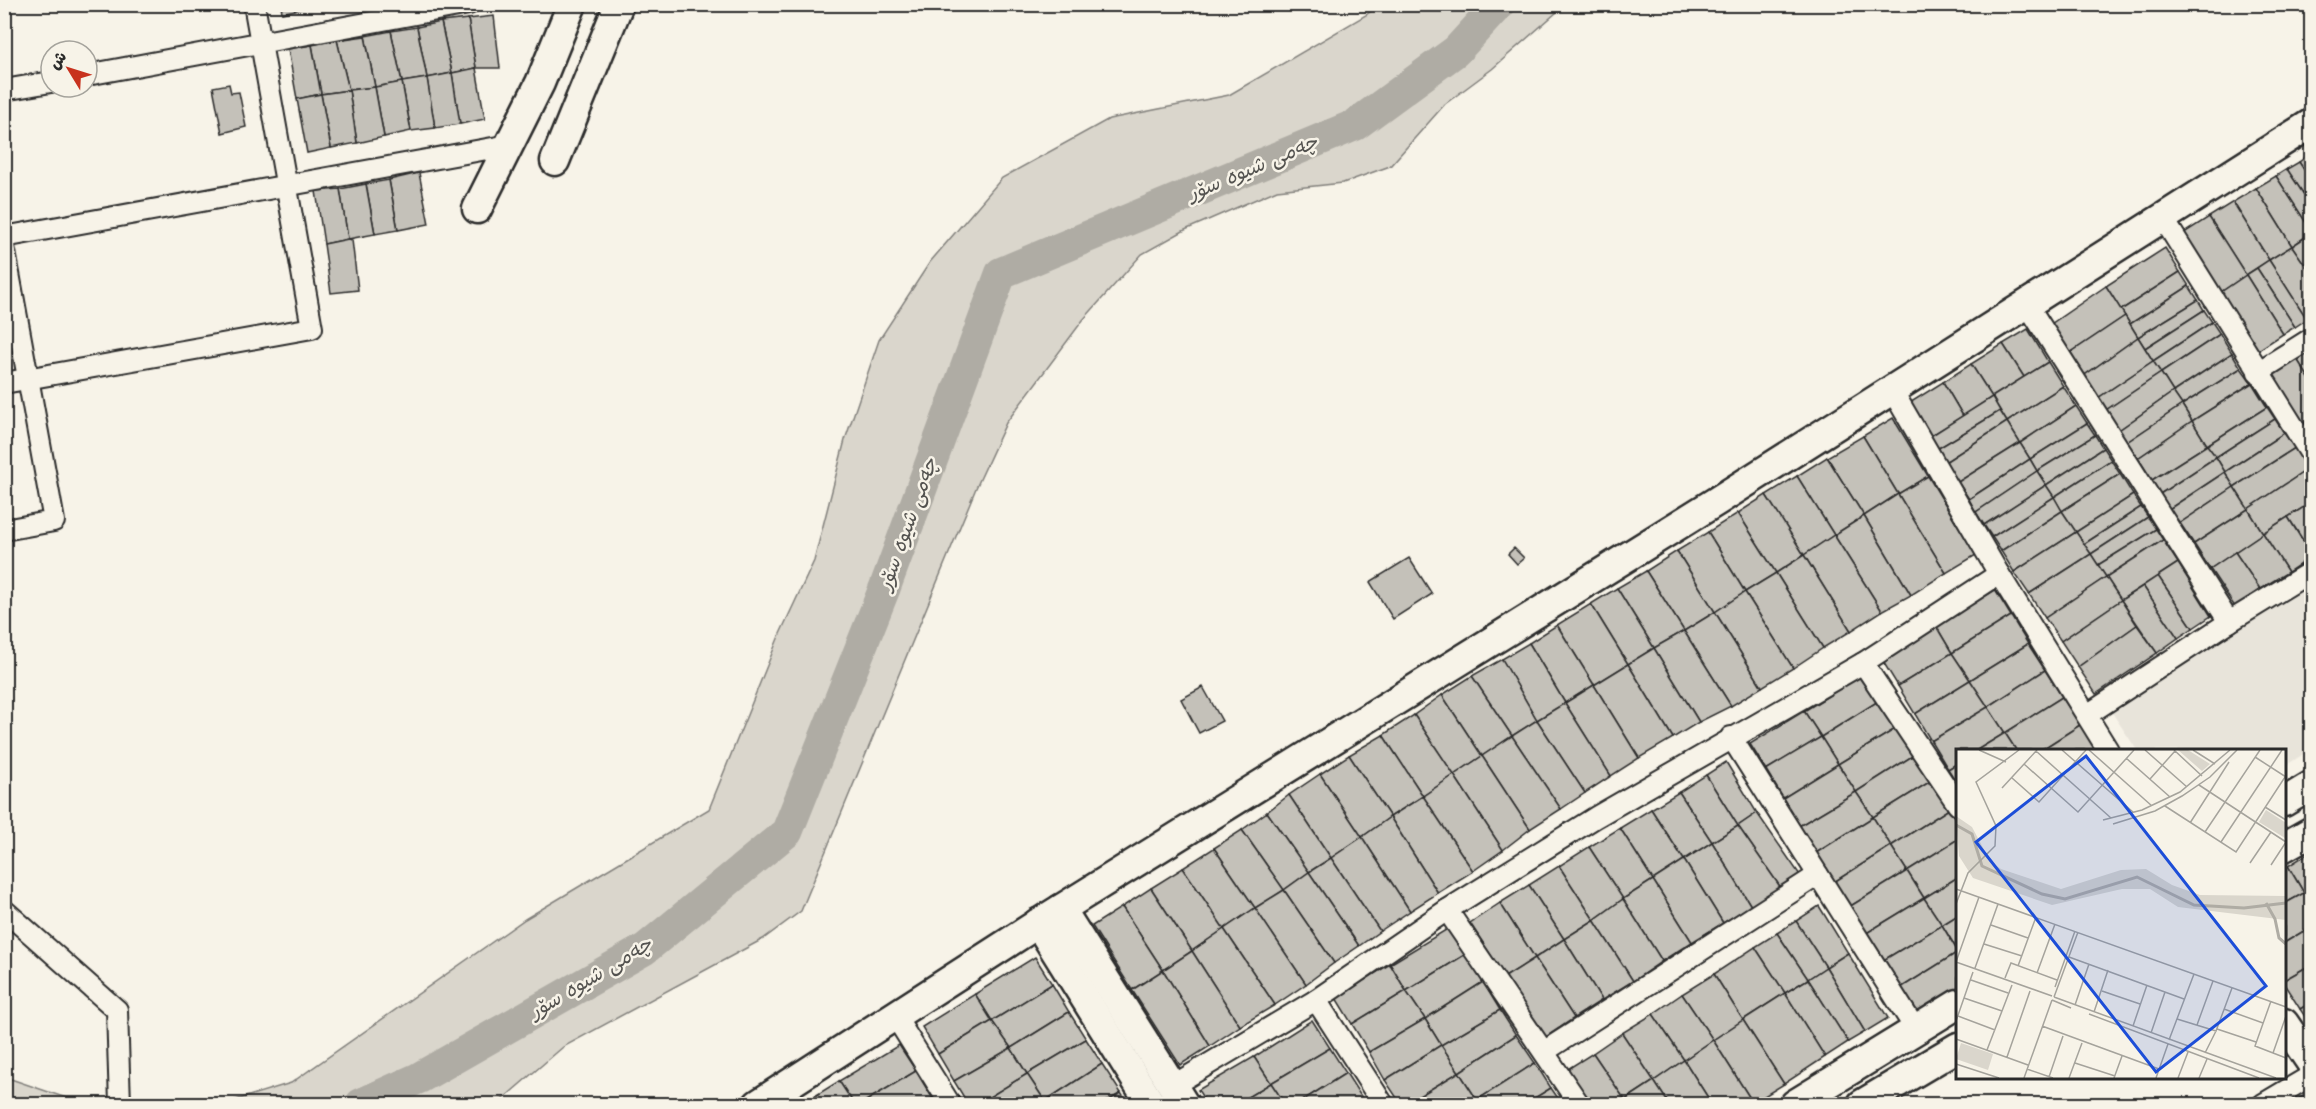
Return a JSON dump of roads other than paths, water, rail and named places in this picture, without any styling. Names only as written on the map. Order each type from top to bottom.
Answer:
[{"type":"street","points":[[4,383],[312,328],[254,4]]},
{"type":"street","points":[[99,73],[469,4]]},
{"type":"street","points":[[477,209],[540,83],[572,4]]},
{"type":"street","points":[[555,161],[619,4]]},
{"type":"street","points":[[540,83],[581,95]]},
{"type":"street","points":[[4,90],[39,84]]},
{"type":"street","points":[[762,1103],[1049,916],[1707,508],[2312,123]]},
{"type":"street","points":[[4,237],[509,145]]},
{"type":"street","points":[[2163,218],[2312,456]]},
{"type":"street","points":[[4,246],[54,521],[4,530]]},
{"type":"street","points":[[2027,304],[2229,621]]},
{"type":"street","points":[[2258,372],[2312,338]]},
{"type":"street","points":[[1892,390],[1999,574],[2107,749]]},
{"type":"street","points":[[2087,715],[2229,621],[2312,571]]},
{"type":"street","points":[[1049,916],[1178,1095],[1447,910],[1596,816],[1863,663],[1999,574]]},
{"type":"street","points":[[1863,663],[1956,802]]},
{"type":"street","points":[[1731,737],[1916,1030]]},
{"type":"street","points":[[2286,801],[2312,785]]},
{"type":"street","points":[[2286,846],[2312,831]]},
{"type":"street","points":[[1545,1051],[1818,875]]},
{"type":"street","points":[[4,910],[117,1010],[120,1104]]},
{"type":"street","points":[[1447,910],[1579,1104]]},
{"type":"street","points":[[1049,916],[1151,1104]]},
{"type":"street","points":[[1316,1000],[1383,1104]]},
{"type":"street","points":[[1795,1104],[1956,1005]]},
{"type":"street","points":[[895,1016],[950,1104]]},
{"type":"street","points":[[2286,1026],[2312,1064]]},
{"type":"street","points":[[1862,1104],[1956,1048]]},
{"type":"street","points":[[2263,1104],[2312,1075]]},
{"type":"waterway","name":"چەمی شیوە سۆر","points":[[361,1104],[419,1078],[645,949],[787,832],[885,587],[1001,273],[1355,125],[1456,51],[1499,4]]}]
